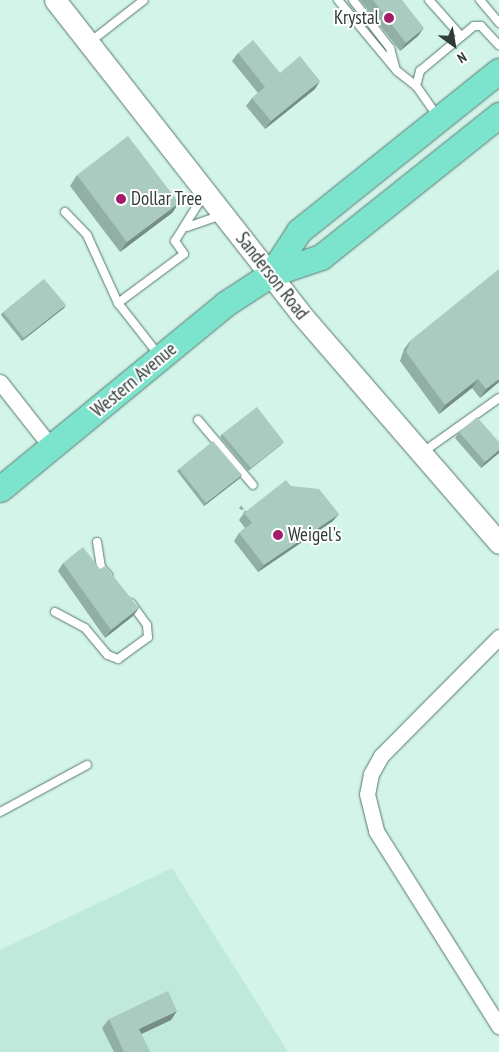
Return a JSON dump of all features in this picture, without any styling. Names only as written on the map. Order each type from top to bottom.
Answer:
[{"type":"main road","name":"Western Avenue","points":[[271,274],[299,231],[498,74]]},
{"type":"main road","name":"Western Avenue","points":[[0,490],[225,304],[271,274],[321,257],[499,115]]},
{"type":"street","name":"Sanderson Road","points":[[55,0],[271,274],[499,543]]},
{"type":"street","points":[[0,382],[52,448]]},
{"type":"street","points":[[499,638],[398,736],[371,774],[367,794],[376,831],[499,1026]]},
{"type":"lane","points":[[89,43],[144,0]]},
{"type":"lane","points":[[338,0],[397,71],[416,86],[439,119]]},
{"type":"lane","points":[[352,0],[390,48],[397,71]]},
{"type":"lane","points":[[429,0],[461,36]]},
{"type":"lane","points":[[480,0],[499,23]]},
{"type":"lane","points":[[416,86],[420,71],[461,36],[481,26],[499,45]]},
{"type":"lane","points":[[118,302],[184,254],[175,241],[187,227],[206,191]]},
{"type":"lane","points":[[65,212],[87,235],[118,302],[161,358]]},
{"type":"lane","points":[[187,227],[224,214]]},
{"type":"lane","points":[[422,453],[499,398]]},
{"type":"lane","points":[[198,420],[253,485]]},
{"type":"lane","points":[[98,542],[101,567],[114,582]]},
{"type":"lane","points":[[55,612],[85,628],[108,655],[118,659],[144,642],[148,631],[126,597]]},
{"type":"lane","points":[[0,812],[87,765]]},
{"type":"path","points":[[240,506],[251,518]]},
{"type":"shaded area","points":[[172,868],[288,1052],[0,1052],[0,950]]},
{"type":"building","points":[[373,0],[402,0],[424,28],[406,43]]},
{"type":"building","points":[[253,40],[280,73],[300,56],[320,81],[271,121],[252,98],[265,87],[238,53]]},
{"type":"building","name":"Dollar Tree","points":[[128,136],[179,203],[127,242],[77,175]]},
{"type":"building","points":[[499,269],[499,379],[486,389],[478,379],[445,405],[406,352],[411,340]]},
{"type":"building","points":[[44,279],[66,305],[24,338],[3,312]]},
{"type":"building","points":[[257,407],[284,442],[251,468],[222,434]]},
{"type":"building","points":[[477,417],[499,442],[499,450],[485,462],[459,432]]},
{"type":"building","points":[[213,441],[242,475],[206,503],[179,469]]},
{"type":"building","name":"Weigel's","points":[[286,480],[291,486],[319,489],[339,514],[264,565],[239,533],[252,523],[244,513]]},
{"type":"building","points":[[83,547],[100,569],[105,566],[139,608],[111,630],[63,563]]},
{"type":"building","points":[[168,991],[177,1011],[139,1029],[150,1052],[124,1052],[109,1019]]},
{"type":"place","name":"Krystal","points":[[389,18]]},
{"type":"place","name":"Dollar Tree","points":[[121,199]]},
{"type":"place","name":"Weigel's","points":[[278,535]]}]
